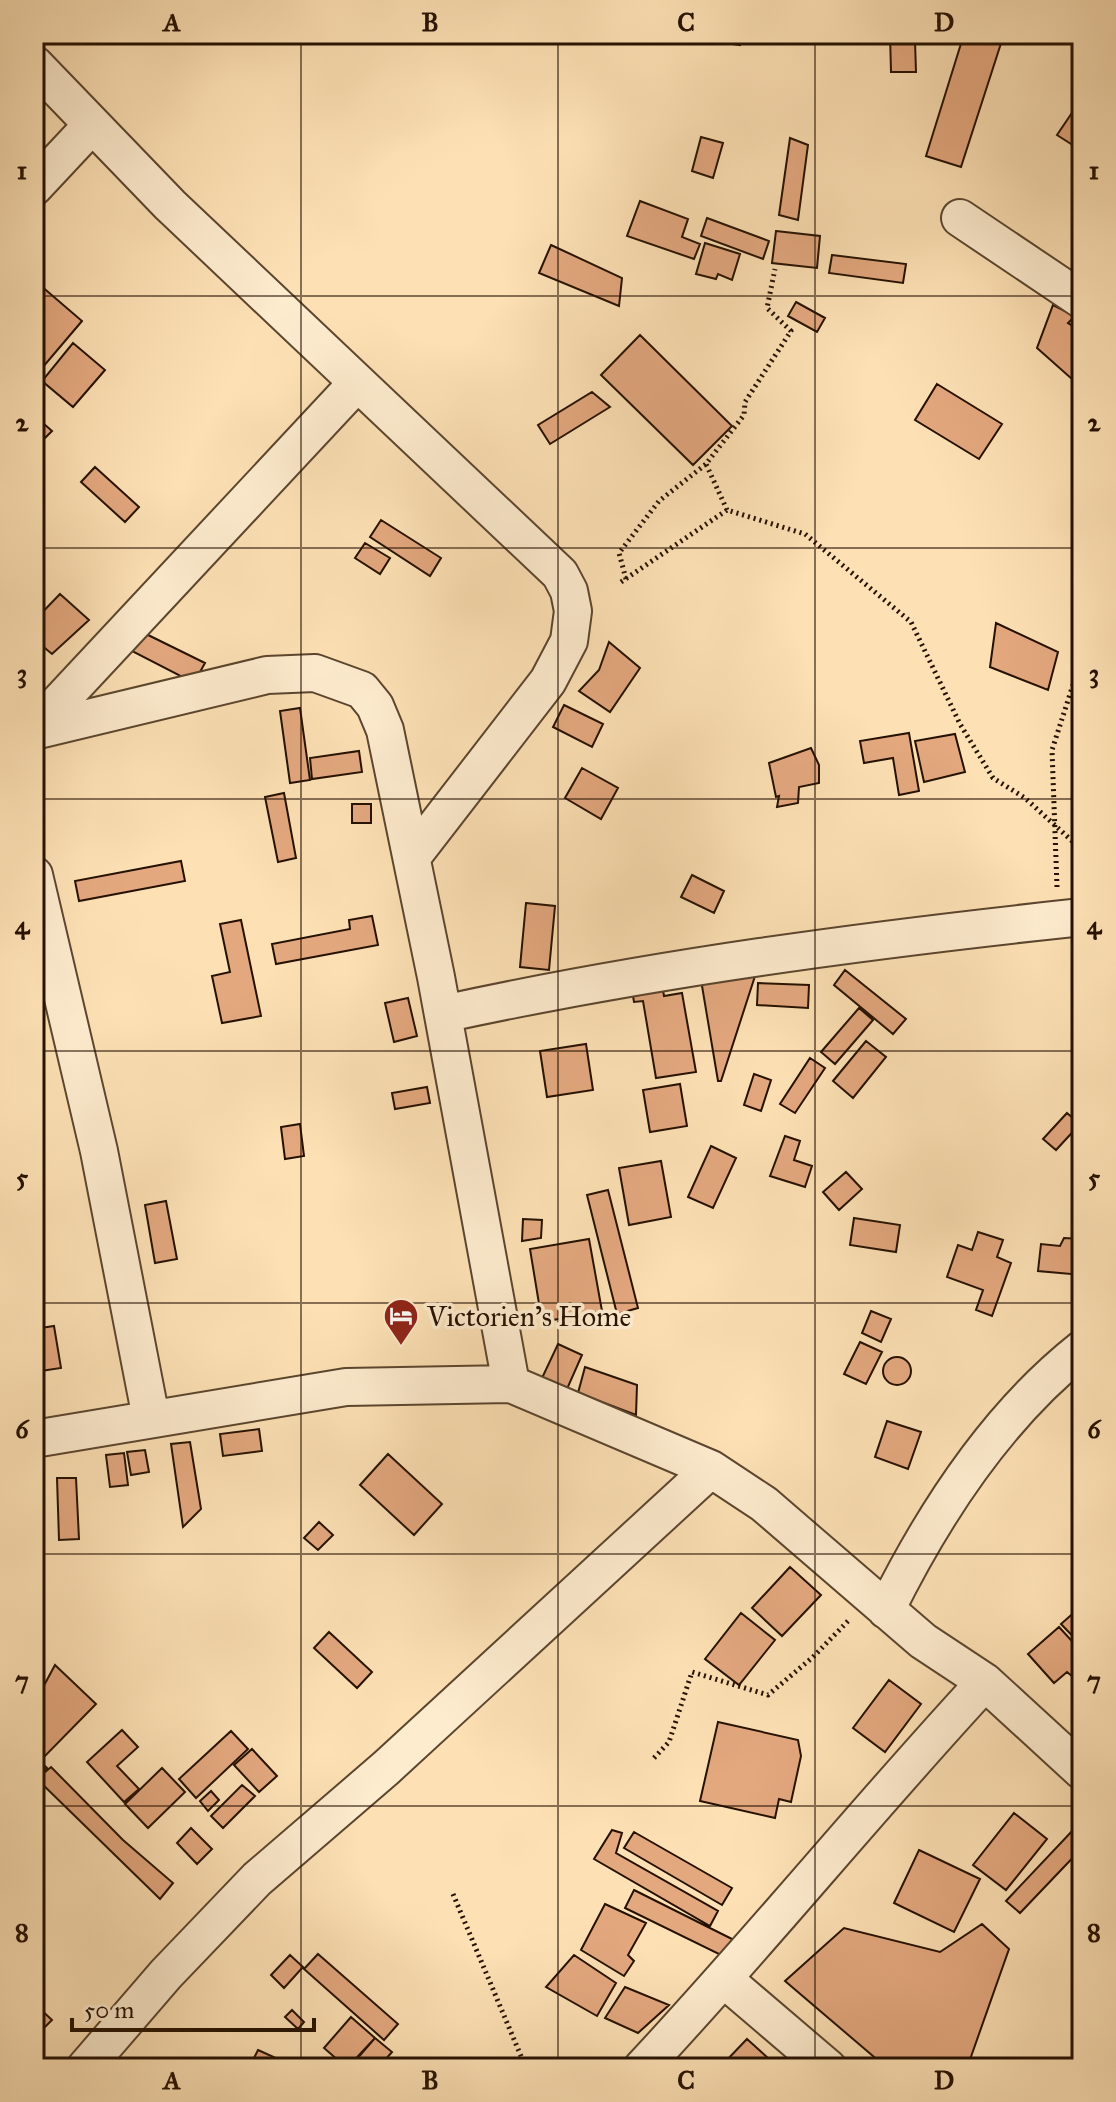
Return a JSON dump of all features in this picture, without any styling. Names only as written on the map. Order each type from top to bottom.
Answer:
[{"type":"street","points":[[34,64],[170,205],[560,574],[569,591],[573,611],[569,641],[548,681],[412,857]]},
{"type":"street","points":[[34,187],[92,125]]},
{"type":"street","points":[[960,218],[1082,300]]},
{"type":"street","points":[[34,730],[357,383]]},
{"type":"street","points":[[34,730],[267,675],[315,673],[340,679],[362,690],[375,706],[385,730],[412,857],[511,1384]]},
{"type":"street","points":[[34,875],[99,1151],[151,1418]]},
{"type":"street","points":[[443,1014],[545,992],[843,943],[1082,917]]},
{"type":"street","points":[[886,1610],[942,1507],[1026,1401],[1082,1349]]},
{"type":"street","points":[[34,1439],[346,1387],[511,1384],[711,1469],[764,1504],[923,1641],[985,1682],[1081,1768]]},
{"type":"street","points":[[85,2068],[166,1974],[257,1879],[386,1768],[711,1469]]},
{"type":"street","points":[[642,2068],[725,1980],[885,1790],[985,1682]]},
{"type":"street","points":[[725,1980],[828,2068]]},
{"type":"path","points":[[727,510],[624,581],[619,553],[659,501],[706,464],[744,415],[745,402],[791,331],[767,308],[775,269]]},
{"type":"path","points":[[706,464],[727,510],[805,534],[911,622],[960,724],[993,778],[1025,798],[1082,850]]},
{"type":"path","points":[[1046,892],[1057,891],[1052,750],[1082,657]]},
{"type":"path","points":[[654,1758],[669,1742],[692,1672],[768,1695],[813,1657],[848,1619],[865,1629],[886,1610]]},
{"type":"path","points":[[453,1894],[526,2068]]},
{"type":"building","points":[[699,34],[742,34],[740,45],[698,39]]},
{"type":"building","points":[[890,34],[939,34],[939,41],[915,41],[916,72],[891,72]]},
{"type":"building","points":[[964,34],[1004,34],[961,167],[926,156]]},
{"type":"building","points":[[1082,98],[1082,151],[1057,135]]},
{"type":"building","points":[[701,137],[723,143],[713,178],[692,171]]},
{"type":"building","points":[[790,138],[808,145],[798,220],[779,215]]},
{"type":"building","points":[[640,201],[688,219],[682,237],[700,244],[694,259],[627,236]]},
{"type":"building","points":[[707,218],[769,241],[763,259],[701,236]]},
{"type":"building","points":[[776,231],[820,236],[817,268],[772,263]]},
{"type":"building","points":[[705,243],[740,254],[732,280],[718,274],[716,279],[696,274]]},
{"type":"building","points":[[551,245],[622,278],[619,306],[539,273]]},
{"type":"building","points":[[832,255],[906,264],[903,283],[829,273]]},
{"type":"building","points":[[40,285],[82,321],[37,374],[34,371],[34,292]]},
{"type":"building","points":[[796,302],[825,318],[817,332],[788,316]]},
{"type":"building","points":[[1053,305],[1075,316],[1068,323],[1082,332],[1082,371],[1073,380],[1037,348]]},
{"type":"building","points":[[640,335],[732,426],[693,465],[601,375]]},
{"type":"building","points":[[73,343],[105,370],[73,407],[42,381]]},
{"type":"building","points":[[937,384],[1002,424],[979,459],[915,420]]},
{"type":"building","points":[[592,392],[610,407],[550,444],[538,425]]},
{"type":"building","points":[[34,415],[52,431],[39,444],[34,439]]},
{"type":"building","points":[[95,467],[139,507],[125,522],[81,482]]},
{"type":"building","points":[[381,520],[441,558],[430,576],[370,537]]},
{"type":"building","points":[[365,543],[390,558],[380,574],[355,558]]},
{"type":"building","points":[[60,594],[89,620],[52,654],[34,639],[34,621]]},
{"type":"building","points":[[996,623],[1058,652],[1048,690],[990,667]]},
{"type":"building","points":[[142,632],[205,663],[194,683],[128,649]]},
{"type":"building","points":[[609,642],[640,668],[610,712],[579,691],[599,670]]},
{"type":"building","points":[[564,705],[603,724],[592,747],[553,727]]},
{"type":"building","points":[[300,708],[310,780],[290,783],[280,711]]},
{"type":"building","points":[[909,733],[919,791],[899,795],[893,758],[864,763],[860,741]]},
{"type":"building","points":[[955,734],[965,772],[924,782],[915,741]]},
{"type":"building","points":[[811,748],[819,765],[819,783],[799,787],[798,803],[777,807],[779,796],[776,797],[769,763]]},
{"type":"building","points":[[359,751],[362,772],[312,779],[310,758]]},
{"type":"building","points":[[582,768],[618,788],[601,819],[565,798]]},
{"type":"building","points":[[284,793],[296,858],[278,862],[265,797]]},
{"type":"building","points":[[352,804],[371,804],[371,823],[352,823]]},
{"type":"building","points":[[181,861],[185,881],[79,901],[75,881]]},
{"type":"building","points":[[692,875],[724,891],[714,913],[681,897]]},
{"type":"building","points":[[526,903],[555,906],[549,970],[520,967]]},
{"type":"building","points":[[372,916],[378,945],[276,964],[272,944],[350,929],[349,920]]},
{"type":"building","points":[[241,920],[261,1016],[222,1023],[212,976],[230,972],[220,924]]},
{"type":"building","points":[[845,970],[906,1019],[893,1034],[834,985]]},
{"type":"building","points":[[756,973],[721,1081],[718,1081],[700,974]]},
{"type":"building","points":[[661,979],[664,996],[682,993],[696,1072],[656,1078],[643,1001],[634,1002],[631,984]]},
{"type":"building","points":[[758,983],[809,985],[808,1008],[757,1005]]},
{"type":"building","points":[[408,998],[417,1036],[394,1042],[385,1003]]},
{"type":"building","points":[[859,1008],[873,1020],[835,1064],[821,1052]]},
{"type":"building","points":[[866,1041],[886,1057],[853,1098],[833,1081]]},
{"type":"building","points":[[586,1044],[593,1090],[547,1097],[540,1051]]},
{"type":"building","points":[[810,1058],[825,1068],[795,1113],[780,1104]]},
{"type":"building","points":[[754,1074],[771,1080],[761,1111],[744,1105]]},
{"type":"building","points":[[680,1084],[687,1126],[650,1132],[643,1090]]},
{"type":"building","points":[[427,1087],[430,1103],[395,1109],[392,1093]]},
{"type":"building","points":[[1067,1113],[1080,1124],[1056,1150],[1043,1139]]},
{"type":"building","points":[[300,1124],[304,1156],[285,1159],[281,1127]]},
{"type":"building","points":[[785,1136],[800,1141],[794,1160],[812,1166],[805,1187],[770,1176]]},
{"type":"building","points":[[711,1146],[736,1158],[713,1208],[688,1197]]},
{"type":"building","points":[[661,1161],[671,1217],[629,1225],[619,1168]]},
{"type":"building","points":[[846,1172],[862,1189],[839,1210],[823,1192]]},
{"type":"building","points":[[608,1190],[638,1308],[617,1314],[587,1195]]},
{"type":"building","points":[[166,1201],[177,1259],[155,1263],[145,1205]]},
{"type":"building","points":[[854,1218],[900,1225],[896,1252],[850,1245]]},
{"type":"building","points":[[523,1219],[542,1220],[541,1238],[522,1241]]},
{"type":"building","points":[[978,1232],[1003,1240],[997,1257],[1011,1263],[992,1316],[976,1310],[983,1290],[947,1277],[958,1245],[972,1250]]},
{"type":"building","points":[[1064,1238],[1082,1239],[1082,1275],[1038,1271],[1041,1244],[1060,1246]]},
{"type":"building","points":[[589,1239],[602,1311],[542,1322],[530,1249]]},
{"type":"building","points":[[871,1311],[891,1319],[881,1342],[862,1333]]},
{"type":"building","points":[[54,1326],[61,1368],[34,1372],[34,1329]]},
{"type":"building","points":[[860,1342],[882,1352],[866,1384],[844,1374]]},
{"type":"building","points":[[558,1344],[582,1355],[567,1389],[542,1378]]},
{"type":"building","points":[[897,1357],[907,1361],[911,1371],[907,1381],[897,1385],[887,1381],[883,1371],[887,1361]]},
{"type":"building","points":[[585,1367],[637,1385],[636,1415],[578,1393]]},
{"type":"building","points":[[887,1421],[921,1432],[908,1469],[875,1457]]},
{"type":"building","points":[[259,1429],[262,1451],[223,1456],[220,1434]]},
{"type":"building","points":[[190,1442],[201,1509],[183,1527],[171,1444]]},
{"type":"building","points":[[145,1450],[149,1472],[131,1475],[127,1452]]},
{"type":"building","points":[[124,1453],[128,1485],[110,1487],[106,1455]]},
{"type":"building","points":[[388,1454],[442,1504],[414,1535],[360,1485]]},
{"type":"building","points":[[57,1478],[76,1478],[79,1539],[59,1540]]},
{"type":"building","points":[[319,1522],[333,1535],[318,1550],[304,1538]]},
{"type":"building","points":[[790,1567],[821,1595],[782,1636],[752,1608]]},
{"type":"building","points":[[1079,1608],[1082,1611],[1082,1646],[1061,1624]]},
{"type":"building","points":[[741,1613],[775,1640],[739,1685],[705,1659]]},
{"type":"building","points":[[1059,1627],[1082,1652],[1079,1682],[1067,1672],[1054,1683],[1028,1654]]},
{"type":"building","points":[[329,1632],[372,1672],[357,1688],[314,1648]]},
{"type":"building","points":[[55,1665],[96,1704],[44,1757],[34,1749],[34,1704]]},
{"type":"building","points":[[889,1680],[921,1704],[885,1752],[853,1728]]},
{"type":"building","points":[[718,1722],[798,1740],[801,1756],[791,1802],[779,1799],[775,1818],[700,1801]]},
{"type":"building","points":[[122,1730],[138,1747],[117,1766],[139,1789],[124,1802],[87,1762]]},
{"type":"building","points":[[231,1731],[248,1749],[196,1798],[179,1779]]},
{"type":"building","points":[[252,1749],[277,1776],[259,1792],[234,1765]]},
{"type":"building","points":[[34,1755],[47,1768],[34,1780]]},
{"type":"building","points":[[51,1767],[123,1840],[173,1883],[160,1899],[37,1779]]},
{"type":"building","points":[[162,1768],[185,1792],[148,1828],[125,1804]]},
{"type":"building","points":[[242,1785],[255,1796],[223,1828],[211,1816]]},
{"type":"building","points":[[211,1791],[219,1800],[208,1811],[200,1801]]},
{"type":"building","points":[[1014,1813],[1047,1839],[1006,1890],[973,1865]]},
{"type":"building","points":[[191,1828],[212,1849],[197,1864],[177,1843]]},
{"type":"building","points":[[1074,1829],[1082,1837],[1082,1848],[1020,1913],[1006,1901]]},
{"type":"building","points":[[612,1830],[622,1833],[616,1853],[718,1911],[710,1926],[594,1859]]},
{"type":"building","points":[[634,1832],[732,1888],[722,1905],[624,1848]]},
{"type":"building","points":[[919,1850],[980,1879],[954,1932],[894,1903]]},
{"type":"building","points":[[634,1890],[736,1941],[727,1958],[625,1908]]},
{"type":"building","points":[[605,1904],[646,1923],[628,1955],[634,1961],[624,1976],[581,1950]]},
{"type":"building","points":[[982,1924],[1009,1949],[967,2068],[887,2068],[785,1981],[844,1928],[940,1952]]},
{"type":"building","points":[[318,1954],[398,2024],[384,2040],[304,1969]]},
{"type":"building","points":[[290,1955],[303,1967],[284,1988],[271,1975]]},
{"type":"building","points":[[574,1955],[616,1983],[597,2016],[546,1987]]},
{"type":"building","points":[[625,1987],[669,2005],[638,2033],[605,2018]]},
{"type":"building","points":[[37,2006],[52,2020],[43,2029],[34,2021]]},
{"type":"building","points":[[292,2010],[304,2022],[298,2029],[285,2017]]},
{"type":"building","points":[[351,2017],[375,2038],[347,2068],[324,2048]]},
{"type":"building","points":[[375,2038],[392,2052],[378,2068],[349,2068]]},
{"type":"building","points":[[747,2039],[779,2068],[729,2068],[724,2063]]},
{"type":"building","points":[[258,2050],[278,2059],[274,2068],[249,2068]]},
{"type":"place","name":"Victorien's Home","points":[[401,1347]]}]
